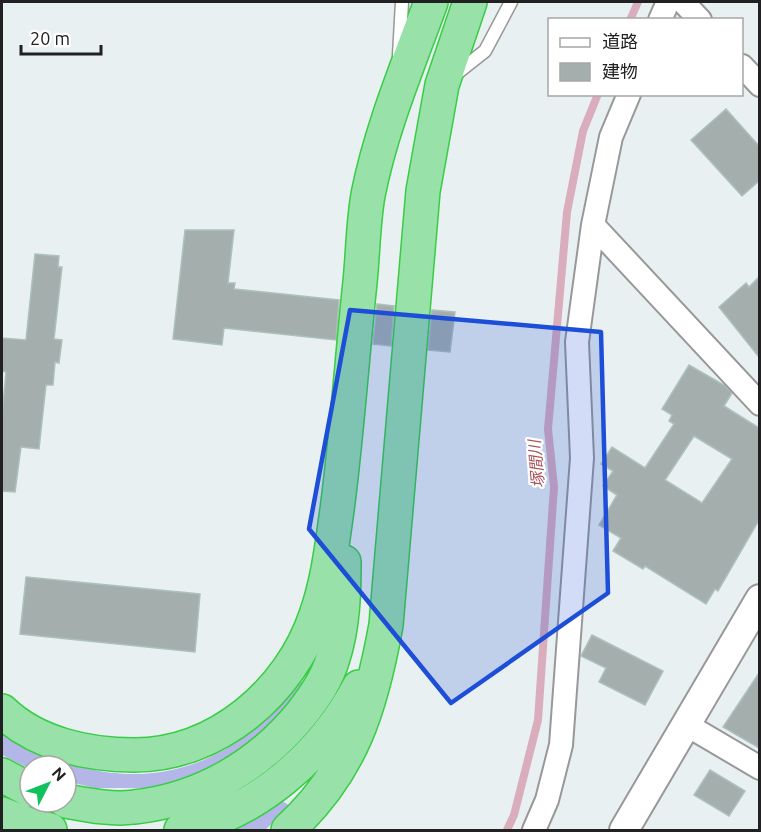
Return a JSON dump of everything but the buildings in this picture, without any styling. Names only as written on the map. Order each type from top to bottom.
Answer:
[{"type":"highway","points":[[2,711],[10,719],[43,737],[78,750],[113,755],[150,755],[185,746],[223,732],[255,707],[284,676],[302,648],[316,616],[325,585],[342,475],[368,197],[381,144],[431,2]]},
{"type":"highway","points":[[288,831],[326,789],[348,755],[366,713],[377,671],[386,625],[423,191],[442,85],[470,2]]},
{"type":"highway","points":[[78,803],[133,808],[182,798],[224,780],[260,757],[292,725],[318,693],[333,660],[341,627],[344,588],[342,475]]},
{"type":"highway","points":[[181,831],[197,827],[236,810],[272,789],[305,760],[331,732],[352,700],[369,669],[386,625]]},
{"type":"highway","points":[[2,775],[18,783]]},
{"type":"highway","points":[[2,814],[50,831]]},
{"type":"street","points":[[661,18],[668,2]]},
{"type":"street","points":[[683,2],[698,18]]},
{"type":"street","points":[[743,68],[759,85]]},
{"type":"street","points":[[534,831],[547,800],[561,745],[582,458],[577,342],[593,225],[611,137],[628,96]]},
{"type":"street","points":[[593,225],[759,404]]},
{"type":"street","points":[[624,831],[759,599]]},
{"type":"street","points":[[687,725],[759,768]]},
{"type":"lane","points":[[399,90],[399,28],[402,2]]},
{"type":"lane","points":[[442,85],[485,51],[511,2]]},
{"type":"highlighted area","points":[[350,310],[601,332],[608,593],[451,703],[309,529]]},
{"type":"shaded area","points":[[300,682],[306,682],[285,712],[252,747],[186,781],[144,788],[95,788],[78,784],[78,766],[117,773],[145,774],[172,770],[198,762],[224,750],[249,734],[273,714]]},
{"type":"shaded area","points":[[2,728],[45,754],[18,754],[18,763],[2,755]]},
{"type":"shaded area","points":[[278,798],[290,806],[265,830],[224,830]]},
{"type":"waterway","name":"塚間川","points":[[631,18],[638,2]]},
{"type":"waterway","name":"塚間川","points":[[507,830],[514,815],[538,720],[554,487],[548,429],[567,212],[583,131],[597,96]]}]
